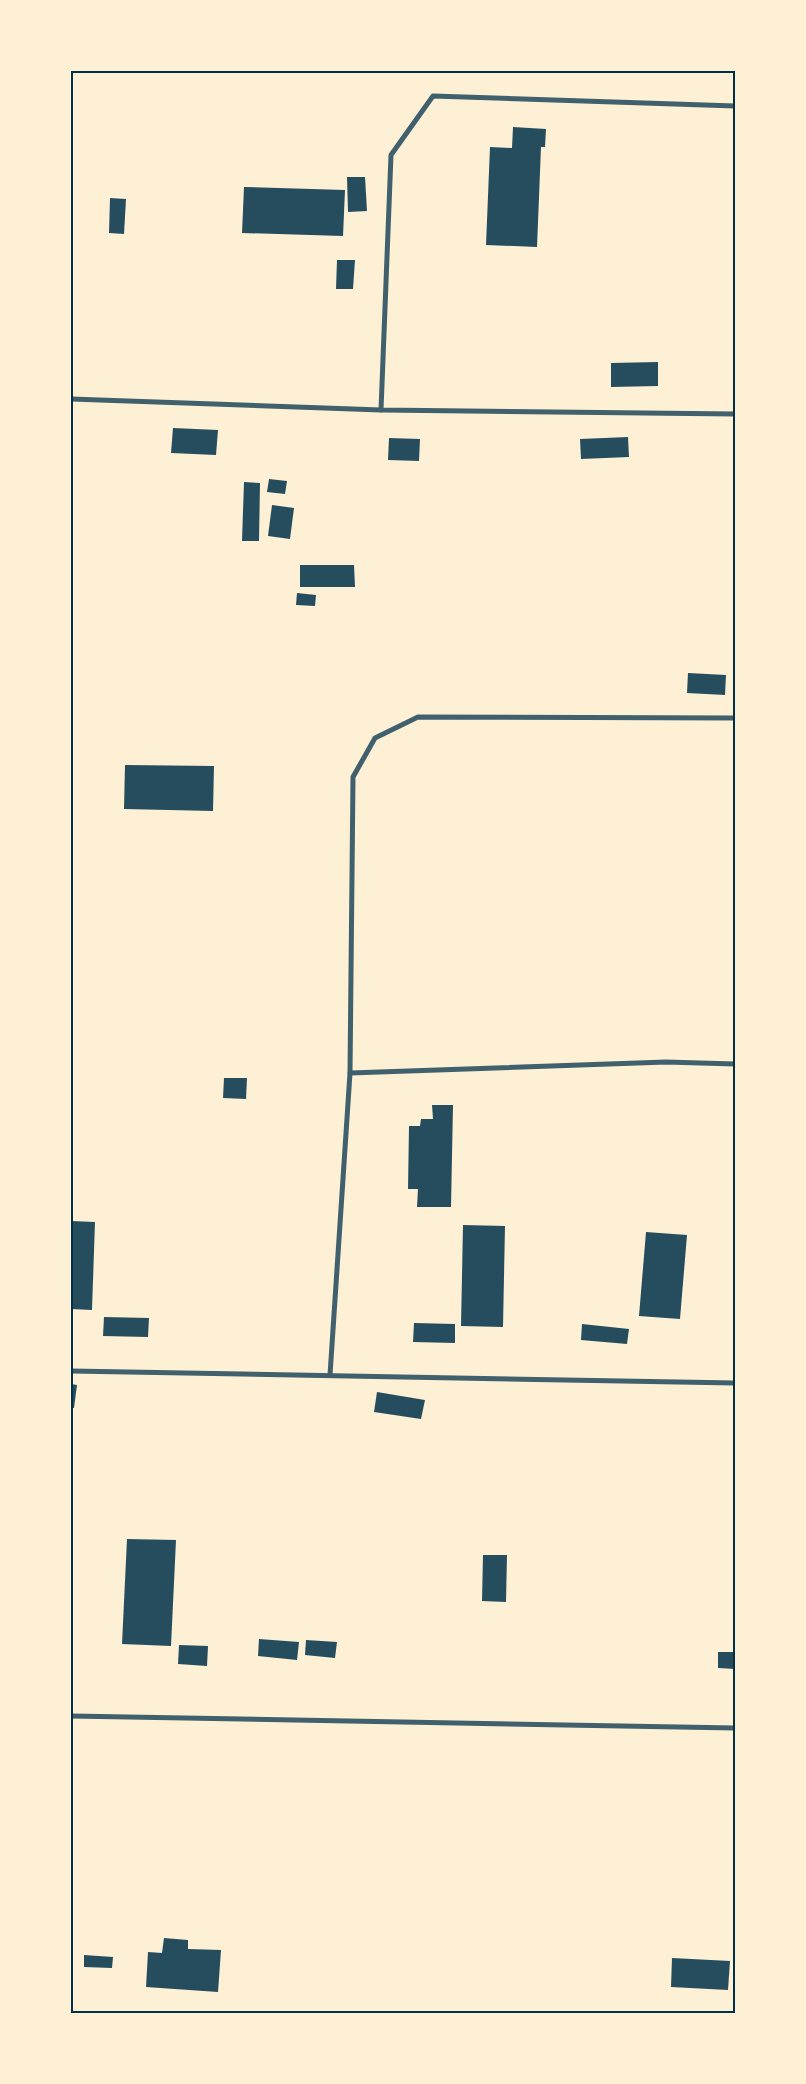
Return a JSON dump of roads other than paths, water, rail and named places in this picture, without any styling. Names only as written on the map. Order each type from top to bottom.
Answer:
[{"type":"street","points":[[381,410],[391,155],[433,96],[735,106]]},
{"type":"street","points":[[71,399],[381,410],[735,414]]},
{"type":"street","points":[[330,1375],[350,1073],[353,777],[375,738],[418,717],[735,718]]},
{"type":"street","points":[[350,1073],[666,1062],[735,1064]]},
{"type":"street","points":[[71,1371],[735,1383]]},
{"type":"street","points":[[71,1716],[735,1728]]}]
